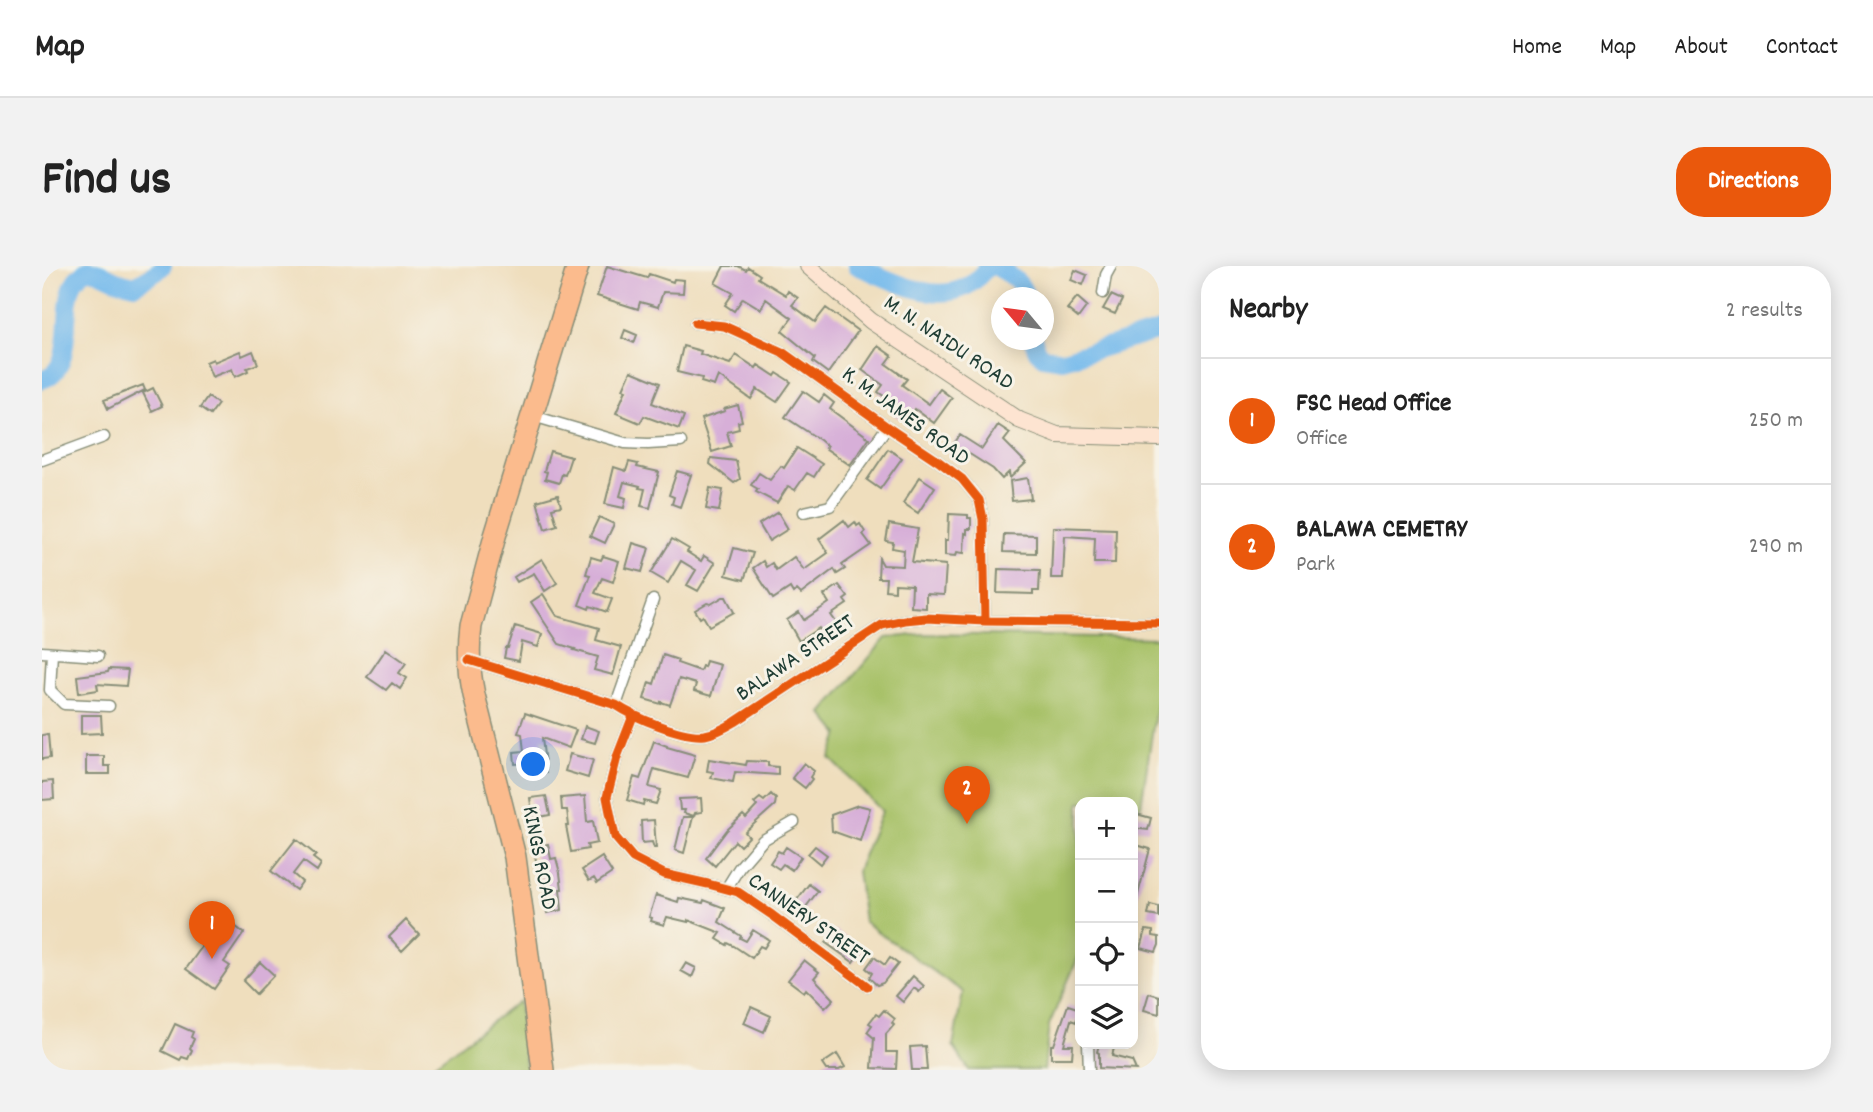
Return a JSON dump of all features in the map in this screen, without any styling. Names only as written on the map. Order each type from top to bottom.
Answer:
[{"type":"highway","name":"KINGS ROAD","points":[[543,1070],[515,857],[479,717],[469,660],[471,626],[495,536],[578,266]]},
{"type":"main road","name":"M. N. NAIDU ROAD","points":[[808,266],[871,321],[1019,420],[1057,435],[1159,438]]},
{"type":"street","points":[[1103,293],[1106,275],[1111,266]]},
{"type":"street","name":"K. M. JAMES ROAD","points":[[695,323],[724,326],[782,352],[962,479],[979,500],[983,519],[985,621]]},
{"type":"street","points":[[533,416],[625,443],[681,442]]},
{"type":"street","points":[[804,512],[830,506],[887,427]]},
{"type":"street","points":[[42,460],[104,437]]},
{"type":"street","points":[[616,705],[653,600]]},
{"type":"street","name":"BALAWA STREET","points":[[469,660],[616,705],[633,716],[701,736],[718,733],[882,625],[926,618],[1159,623]]},
{"type":"street","points":[[98,656],[47,653],[50,690],[64,704],[109,706]]},
{"type":"street","name":"CANNERY STREET","points":[[633,716],[617,757],[607,797],[615,837],[633,858],[664,874],[738,892],[867,986]]},
{"type":"street","points":[[726,889],[739,868],[763,840],[794,821]]},
{"type":"street","points":[[1088,1049],[1089,1070]]},
{"type":"green space","points":[[923,634],[1159,638],[1159,688],[1141,806],[1138,806],[1138,797],[1075,797],[1075,965],[1049,1025],[1044,1070],[969,1070],[953,1046],[963,992],[864,922],[857,871],[882,811],[830,758],[839,734],[822,713],[886,638]]},
{"type":"green space","points":[[519,1001],[526,1070],[427,1070]]},
{"type":"building","points":[[607,266],[647,278],[649,274],[673,282],[674,279],[684,280],[683,293],[663,292],[658,307],[640,302],[638,309],[597,296]]},
{"type":"building","points":[[724,266],[738,266],[746,270],[748,267],[760,275],[758,278],[786,295],[788,291],[798,298],[792,305],[815,322],[826,308],[858,331],[828,373],[813,362],[815,358],[782,331],[792,318],[766,299],[761,309],[743,298],[734,311],[725,305],[733,293],[715,283]]},
{"type":"building","points":[[1075,270],[1087,275],[1083,285],[1071,280]]},
{"type":"building","points":[[1111,295],[1122,300],[1115,314],[1103,309]]},
{"type":"building","points":[[1077,297],[1087,306],[1078,318],[1067,309]]},
{"type":"building","points":[[625,330],[637,335],[634,343],[622,338]]},
{"type":"building","points":[[683,346],[730,364],[736,355],[756,368],[758,365],[791,382],[777,402],[757,389],[751,399],[718,376],[714,386],[701,382],[702,378],[677,372]]},
{"type":"building","points":[[878,346],[892,356],[886,364],[907,379],[902,385],[929,404],[940,389],[952,398],[934,423],[915,409],[908,419],[904,416],[902,419],[893,413],[898,406],[878,392],[883,385],[862,370]]},
{"type":"building","points":[[240,351],[242,356],[253,351],[258,364],[235,377],[232,369],[212,377],[206,362],[213,359],[214,362]]},
{"type":"building","points":[[631,371],[660,383],[652,403],[684,416],[679,429],[644,416],[640,423],[616,413]]},
{"type":"building","points":[[143,385],[145,390],[108,409],[104,400]]},
{"type":"building","points":[[153,388],[162,406],[152,411],[143,393]]},
{"type":"building","points":[[803,391],[819,402],[824,395],[834,403],[830,409],[869,438],[850,465],[825,448],[827,446],[820,440],[785,417]]},
{"type":"building","points":[[208,397],[218,404],[210,415],[200,408]]},
{"type":"building","points":[[738,405],[742,421],[738,422],[739,429],[727,432],[731,446],[712,452],[701,419]]},
{"type":"building","points":[[998,425],[1010,433],[1004,441],[1026,463],[1010,478],[1009,472],[1002,479],[993,469],[968,453],[965,457],[951,448],[960,435],[982,449]]},
{"type":"building","points":[[797,448],[822,464],[814,477],[807,473],[795,490],[788,486],[777,503],[756,492],[758,489],[751,485],[759,473],[770,480],[781,466],[784,468]]},
{"type":"building","points":[[888,449],[902,458],[880,489],[867,480]]},
{"type":"building","points":[[550,451],[571,457],[559,483],[545,479],[547,472],[544,471]]},
{"type":"building","points":[[711,458],[736,461],[740,479],[734,483],[710,464]]},
{"type":"building","points":[[629,462],[638,464],[637,467],[659,472],[650,508],[641,506],[645,489],[624,482],[620,496],[626,498],[624,508],[605,504],[614,467],[626,471]]},
{"type":"building","points":[[677,471],[691,475],[680,507],[672,504],[674,497],[669,495]]},
{"type":"building","points":[[920,477],[935,487],[918,513],[903,503]]},
{"type":"building","points":[[1028,478],[1031,499],[1012,501],[1010,481]]},
{"type":"building","points":[[710,488],[723,490],[719,511],[706,509]]},
{"type":"building","points":[[558,495],[561,506],[552,508],[557,525],[545,529],[537,501]]},
{"type":"building","points":[[778,512],[788,529],[769,541],[759,524]]},
{"type":"building","points":[[949,514],[968,515],[968,518],[971,518],[971,529],[967,529],[967,534],[965,533],[964,553],[957,552],[956,556],[945,555]]},
{"type":"building","points":[[599,517],[614,524],[605,543],[590,536]]},
{"type":"building","points":[[844,520],[849,527],[855,522],[857,526],[860,524],[871,545],[842,565],[845,569],[837,574],[834,569],[801,594],[797,590],[793,593],[790,588],[773,599],[753,568],[763,561],[766,567],[772,563],[776,570],[794,557],[804,570],[828,553],[819,539]]},
{"type":"building","points":[[889,524],[918,529],[912,562],[946,565],[944,595],[926,594],[926,608],[911,607],[912,585],[895,584],[895,591],[885,590],[886,578],[878,578],[879,558],[883,565],[903,566],[904,550],[892,548],[893,542],[886,541]]},
{"type":"building","points":[[1053,527],[1116,529],[1115,563],[1094,563],[1095,538],[1065,536],[1063,578],[1051,578]]},
{"type":"building","points":[[1004,534],[1036,535],[1036,553],[1003,552]]},
{"type":"building","points":[[672,539],[689,549],[687,552],[701,561],[704,556],[715,563],[698,591],[687,585],[696,570],[681,561],[668,583],[651,573]]},
{"type":"building","points":[[633,543],[649,548],[642,572],[626,568]]},
{"type":"building","points":[[734,548],[753,553],[744,580],[726,575]]},
{"type":"building","points":[[603,556],[619,561],[613,582],[602,578],[595,593],[612,599],[607,612],[579,605],[590,575],[586,574],[591,557],[601,560]]},
{"type":"building","points":[[542,559],[557,583],[545,591],[534,573],[517,582],[514,577]]},
{"type":"building","points":[[998,569],[1040,570],[1039,591],[1033,591],[1033,594],[997,593]]},
{"type":"building","points":[[839,585],[848,597],[844,600],[847,604],[831,615],[843,632],[833,639],[830,635],[826,638],[819,628],[799,641],[787,620],[799,612],[804,620],[829,603],[824,595]]},
{"type":"building","points":[[543,594],[557,616],[599,628],[596,640],[621,647],[613,675],[594,670],[598,657],[559,644],[531,602]]},
{"type":"building","points":[[726,597],[734,612],[709,626],[695,610]]},
{"type":"building","points":[[515,626],[542,634],[538,647],[522,642],[519,661],[504,658]]},
{"type":"building","points":[[386,649],[406,663],[399,673],[407,678],[400,689],[392,683],[386,690],[367,677]]},
{"type":"building","points":[[663,655],[700,671],[706,661],[720,665],[711,696],[694,691],[696,684],[679,679],[670,705],[644,699],[649,682],[654,684]]},
{"type":"building","points":[[109,669],[128,670],[126,686],[97,684],[98,690],[79,693],[77,676],[108,672]]},
{"type":"building","points":[[525,713],[576,730],[569,748],[542,738],[546,773],[529,775],[528,763],[515,764],[514,752],[524,751],[522,734],[518,733]]},
{"type":"building","points":[[81,715],[101,715],[102,733],[81,734]]},
{"type":"building","points":[[585,726],[599,731],[595,743],[581,739]]},
{"type":"building","points":[[48,734],[50,758],[42,759],[42,735]]},
{"type":"building","points":[[654,741],[695,755],[688,778],[654,769],[649,787],[661,790],[656,804],[644,801],[643,805],[627,800],[634,777],[640,779]]},
{"type":"building","points":[[570,754],[593,760],[588,778],[565,771]]},
{"type":"building","points":[[86,756],[104,756],[104,766],[110,766],[110,774],[86,774]]},
{"type":"building","points":[[709,759],[746,765],[747,761],[768,762],[768,766],[778,767],[778,775],[735,772],[733,782],[711,778],[713,772],[707,771]]},
{"type":"building","points":[[804,763],[814,771],[805,788],[792,778]]},
{"type":"building","points":[[53,781],[54,799],[42,800],[42,782]]},
{"type":"building","points":[[771,794],[776,799],[775,805],[745,832],[749,837],[740,846],[735,841],[715,866],[706,858],[727,830],[743,815],[746,818],[757,806],[754,803],[760,798],[764,801]]},
{"type":"building","points":[[546,796],[550,815],[533,818],[530,798]]},
{"type":"building","points":[[585,796],[587,822],[593,821],[597,843],[587,845],[588,849],[571,852],[566,826],[569,826],[567,810],[562,810],[561,798]]},
{"type":"building","points":[[701,798],[702,812],[695,813],[694,816],[680,810],[679,799]]},
{"type":"building","points":[[858,805],[870,808],[860,841],[832,831],[831,815]]},
{"type":"building","points":[[1138,814],[1151,818],[1148,830],[1138,829]]},
{"type":"building","points":[[683,817],[693,817],[684,853],[675,850]]},
{"type":"building","points":[[654,820],[656,848],[652,842],[642,843],[641,821]]},
{"type":"building","points":[[296,839],[316,855],[313,858],[321,864],[317,871],[303,861],[293,874],[302,882],[296,890],[271,871]]},
{"type":"building","points":[[548,844],[551,859],[556,858],[560,873],[562,910],[547,913],[541,868],[537,868],[534,847]]},
{"type":"building","points":[[1138,845],[1150,849],[1138,894]]},
{"type":"building","points":[[815,846],[827,855],[820,864],[808,854]]},
{"type":"building","points":[[786,847],[801,857],[792,870],[783,864],[779,869],[770,863],[778,851],[782,853]]},
{"type":"building","points":[[602,857],[612,873],[597,883],[594,878],[589,881],[582,870]]},
{"type":"building","points":[[809,884],[818,891],[802,912],[793,905]]},
{"type":"building","points":[[656,895],[678,902],[679,898],[703,903],[704,900],[725,908],[719,922],[741,936],[740,938],[746,941],[753,930],[769,940],[764,948],[760,946],[752,958],[717,939],[721,933],[688,920],[667,917],[664,925],[651,921],[652,918],[649,917]]},
{"type":"building","points":[[1150,905],[1159,907],[1159,917],[1148,915]]},
{"type":"building","points":[[223,917],[244,933],[224,962],[230,966],[214,989],[186,969]]},
{"type":"building","points":[[406,920],[419,934],[402,951],[389,937]]},
{"type":"building","points":[[835,930],[862,949],[853,962],[826,943]]},
{"type":"building","points":[[1146,930],[1153,931],[1153,936],[1159,937],[1156,952],[1141,948]]},
{"type":"building","points":[[874,957],[885,965],[890,958],[898,964],[883,983],[877,985],[869,978],[872,973],[866,968]]},
{"type":"building","points":[[804,960],[819,972],[814,978],[834,999],[825,1008],[806,989],[804,992],[788,980]]},
{"type":"building","points":[[260,962],[274,975],[256,994],[243,981]]},
{"type":"building","points":[[686,963],[696,968],[692,977],[681,971]]},
{"type":"building","points":[[913,976],[924,986],[919,992],[914,988],[903,1002],[896,996]]},
{"type":"building","points":[[1149,993],[1159,996],[1159,1014],[1144,1010]]},
{"type":"building","points":[[1068,1005],[1075,1007],[1075,1022],[1071,1020],[1064,1045],[1073,1045],[1072,1058],[1051,1058],[1051,1045],[1054,1045]]},
{"type":"building","points":[[751,1007],[771,1016],[764,1032],[744,1023]]},
{"type":"building","points":[[884,1010],[895,1019],[892,1023],[894,1025],[886,1034],[886,1052],[897,1052],[896,1069],[872,1068],[874,1038],[867,1032],[872,1025],[869,1023],[876,1014],[879,1016]]},
{"type":"building","points":[[175,1024],[193,1032],[191,1037],[194,1039],[190,1048],[192,1050],[188,1059],[182,1057],[180,1060],[162,1051]]},
{"type":"building","points":[[925,1046],[927,1070],[912,1070],[910,1047]]},
{"type":"building","points":[[1098,1049],[1114,1049],[1112,1056],[1132,1061],[1136,1070],[1099,1068]]},
{"type":"building","points":[[837,1054],[845,1067],[826,1070],[822,1064]]},
{"type":"waterway","points":[[42,380],[53,374],[60,364],[64,351],[70,293],[79,276],[87,269],[135,285],[163,266]]},
{"type":"waterway","points":[[857,266],[912,288],[942,293],[969,285],[989,266]]},
{"type":"waterway","points":[[995,266],[1010,275],[1021,287]]},
{"type":"waterway","points":[[1036,350],[1043,357],[1063,360],[1159,331]]},
{"type":"cycle path","points":[[695,323],[724,326],[782,352],[962,479],[979,500],[983,519],[985,621]]},
{"type":"cycle path","points":[[469,660],[616,705],[646,721],[672,730],[705,735],[735,722],[882,625],[926,618],[1159,623]]},
{"type":"cycle path","points":[[633,716],[617,757],[607,797],[615,837],[633,858],[664,874],[738,892],[867,986]]},
{"type":"place","name":"BALAWA CEMETRY","points":[[967,824]]},
{"type":"place","name":"FSC Head Office","points":[[212,959]]}]
